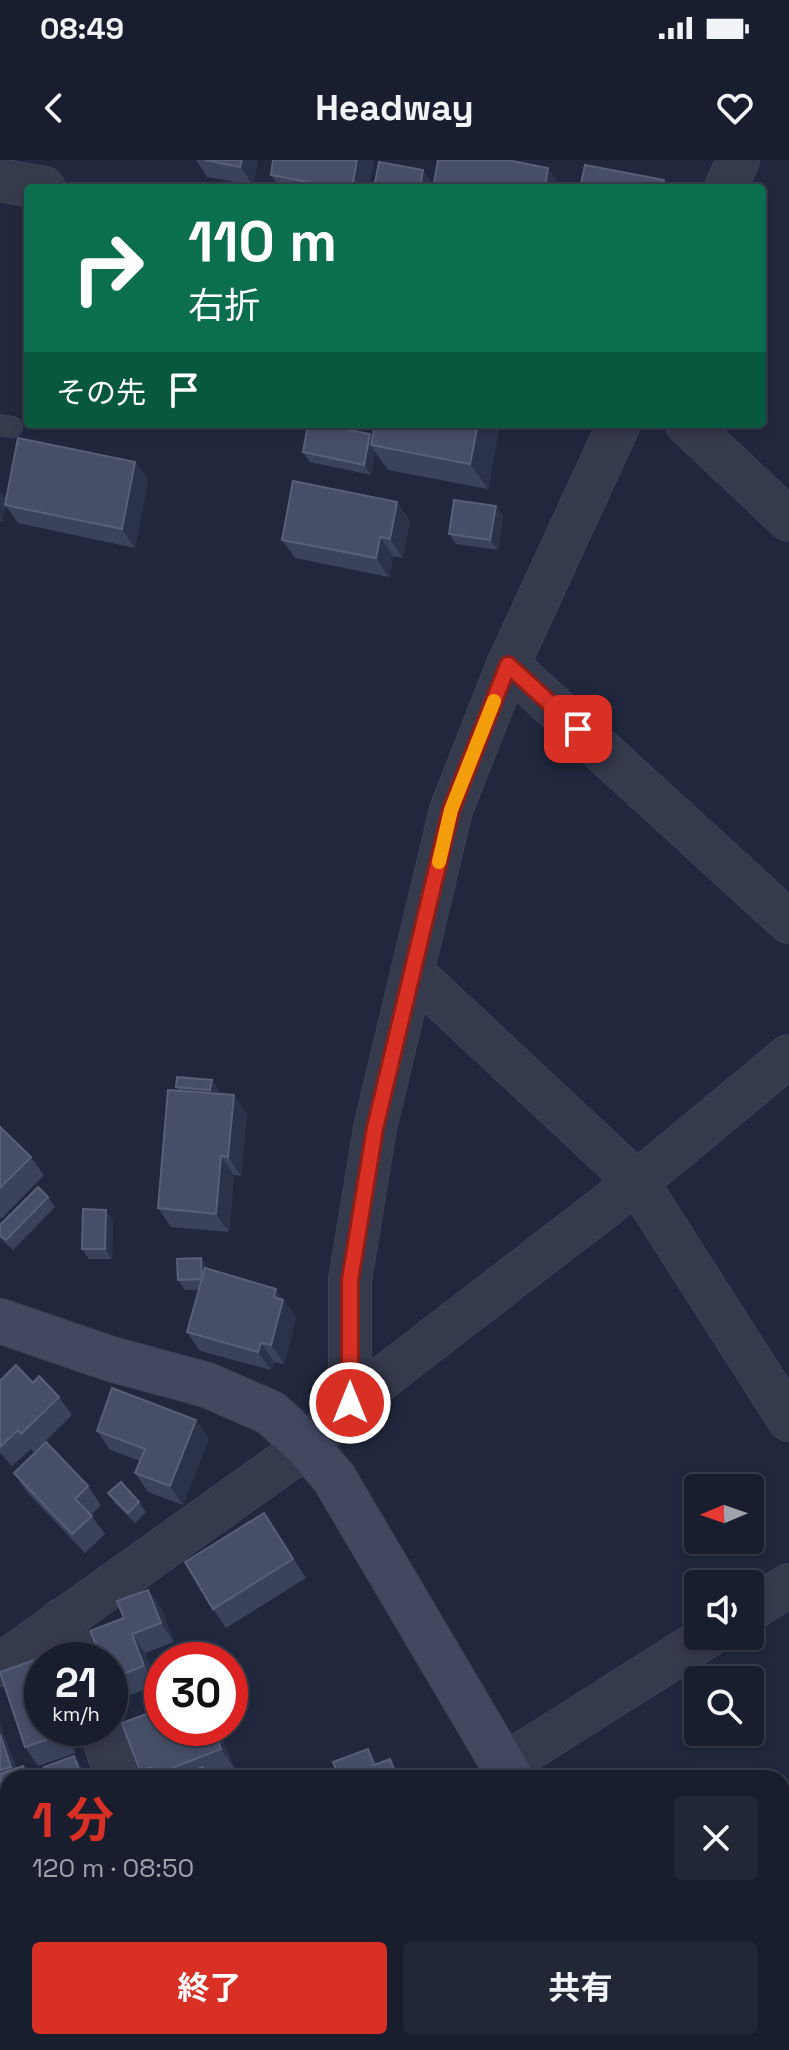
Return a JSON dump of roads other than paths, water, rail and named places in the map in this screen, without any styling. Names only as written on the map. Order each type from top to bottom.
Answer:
[{"type":"street","points":[[728,184],[738,160]]},
{"type":"street","points":[[0,180],[24,184]]},
{"type":"street","points":[[350,1403],[350,1280],[375,1128],[451,810],[508,665],[617,428]]},
{"type":"street","points":[[691,428],[789,520]]},
{"type":"street","points":[[508,665],[789,922]]},
{"type":"street","points":[[412,972],[637,1182],[789,1420]]},
{"type":"street","points":[[0,1665],[307,1446],[350,1403],[637,1182],[789,1056]]},
{"type":"street","points":[[0,1321],[111,1359],[207,1385],[271,1413],[307,1446],[334,1478],[507,1770]]},
{"type":"street","points":[[764,1601],[789,1585]]},
{"type":"street","points":[[61,1620],[69,1642]]},
{"type":"street","points":[[511,1770],[687,1650]]},
{"type":"street","points":[[106,1746],[114,1770]]}]
